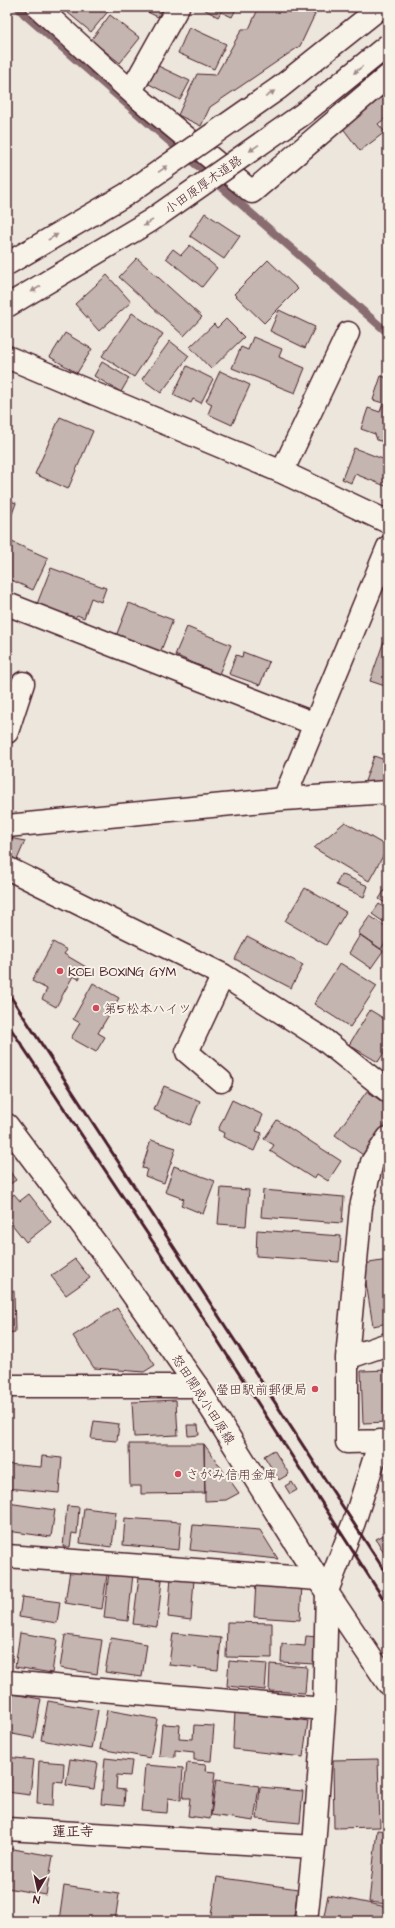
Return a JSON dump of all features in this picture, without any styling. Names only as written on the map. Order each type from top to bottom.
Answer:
[{"type":"main road","points":[[38,7],[132,91],[252,192],[388,76]]},
{"type":"main road","points":[[132,91],[178,7]]},
{"type":"main road","points":[[7,264],[127,194],[279,88],[380,7]]},
{"type":"main road","name":"小田原厚木道路","points":[[7,306],[150,222],[303,114],[388,45]]},
{"type":"main road","points":[[282,472],[348,333]]},
{"type":"main road","points":[[7,357],[282,472],[388,522]]},
{"type":"main road","points":[[284,798],[388,547]]},
{"type":"main road","points":[[7,604],[315,724]]},
{"type":"main road","points":[[7,732],[23,683]]},
{"type":"main road","points":[[7,826],[284,798],[388,792]]},
{"type":"main road","points":[[7,868],[223,975],[323,1039],[388,1091]]},
{"type":"main road","points":[[221,1081],[187,1052],[223,975]]},
{"type":"main road","name":"怒田開成小田原線","points":[[11,1135],[109,1261],[197,1386],[323,1585],[388,1683]]},
{"type":"main road","points":[[306,1921],[314,1847],[324,1709],[323,1585],[354,1522],[384,1441],[347,1442],[347,1358],[361,1207],[372,1162],[388,1138]]},
{"type":"main road","points":[[347,1358],[388,1344]]},
{"type":"main road","points":[[7,1386],[197,1386]]},
{"type":"main road","points":[[7,1562],[7,1556],[323,1585]]},
{"type":"main road","points":[[7,1682],[324,1709]]},
{"type":"main road","points":[[7,1829],[314,1847]]},
{"type":"building","points":[[61,7],[108,7],[110,9],[91,32]]},
{"type":"building","points":[[137,7],[163,7],[158,17]]},
{"type":"building","points":[[200,7],[237,7],[232,17],[221,12],[218,17]]},
{"type":"building","points":[[259,7],[300,7],[315,14],[300,46],[210,107],[201,126],[178,115],[197,74],[216,75],[242,29],[249,29]]},
{"type":"building","points":[[110,15],[140,38],[120,63],[91,40]]},
{"type":"building","points":[[189,27],[226,44],[214,69],[178,53]]},
{"type":"building","points":[[156,65],[190,81],[180,100],[147,83]]},
{"type":"building","points":[[382,97],[388,105],[388,116],[378,124],[385,132],[360,151],[342,127]]},
{"type":"building","points":[[205,213],[240,236],[224,259],[190,236]]},
{"type":"building","points":[[190,245],[217,268],[202,287],[166,258],[173,249],[181,255]]},
{"type":"building","points":[[137,258],[202,317],[184,336],[119,277]]},
{"type":"building","points":[[268,260],[298,289],[264,323],[234,294]]},
{"type":"building","points":[[107,275],[131,302],[99,331],[75,304]]},
{"type":"building","points":[[279,310],[315,327],[305,348],[270,331]]},
{"type":"building","points":[[132,313],[163,334],[134,377],[102,356]]},
{"type":"building","points":[[226,319],[244,337],[211,369],[190,347],[214,324],[217,328]]},
{"type":"building","points":[[65,333],[92,349],[77,373],[50,357]]},
{"type":"building","points":[[253,337],[282,349],[279,357],[305,368],[295,393],[232,368],[241,347],[248,350]]},
{"type":"building","points":[[170,341],[189,356],[161,393],[142,379]]},
{"type":"building","points":[[102,362],[129,378],[121,392],[94,376]]},
{"type":"building","points":[[187,366],[213,379],[201,403],[193,399],[191,403],[173,395]]},
{"type":"building","points":[[220,371],[250,385],[232,425],[208,414],[212,404],[206,401]]},
{"type":"building","points":[[381,376],[388,378],[388,443],[377,440],[375,434],[361,429],[368,408],[380,412],[383,403],[373,400]]},
{"type":"building","points":[[60,417],[93,431],[68,489],[35,474]]},
{"type":"building","points":[[354,448],[388,461],[388,487],[355,474],[351,483],[342,479]]},
{"type":"building","points":[[7,500],[16,503],[7,528]]},
{"type":"building","points":[[12,542],[48,558],[33,590],[7,578],[7,552]]},
{"type":"building","points":[[51,568],[106,588],[101,602],[91,598],[84,618],[77,615],[75,618],[37,604]]},
{"type":"building","points":[[129,603],[173,620],[160,653],[116,636]]},
{"type":"building","points":[[187,627],[231,645],[219,674],[175,655]]},
{"type":"building","points":[[388,632],[388,687],[370,681]]},
{"type":"building","points":[[243,652],[269,662],[260,685],[229,674],[236,655],[242,657]]},
{"type":"building","points":[[374,756],[388,761],[388,783],[364,784]]},
{"type":"building","points":[[345,822],[388,847],[369,881],[314,848]]},
{"type":"building","points":[[9,838],[25,841],[16,862],[7,858],[7,839]]},
{"type":"building","points":[[341,874],[368,886],[364,897],[336,885]]},
{"type":"building","points":[[388,885],[388,905],[379,899]]},
{"type":"building","points":[[305,888],[346,912],[326,945],[285,921]]},
{"type":"building","points":[[379,904],[388,910],[388,925],[372,914]]},
{"type":"building","points":[[370,916],[388,928],[388,938],[381,949],[358,933]]},
{"type":"building","points":[[360,935],[383,951],[371,968],[349,953]]},
{"type":"building","points":[[247,936],[303,965],[291,988],[235,959]]},
{"type":"building","name":"KOEI BOXING GYM","points":[[53,942],[67,950],[64,954],[86,967],[79,979],[73,976],[56,1007],[42,999],[47,989],[32,981]]},
{"type":"building","points":[[340,963],[377,986],[350,1027],[314,1004]]},
{"type":"building","name":"第5松本ハイツ","points":[[93,983],[119,998],[98,1033],[105,1037],[96,1052],[71,1038],[80,1023],[73,1019]]},
{"type":"building","points":[[370,1010],[388,1021],[388,1046],[378,1062],[349,1045]]},
{"type":"building","points":[[164,1086],[200,1101],[190,1125],[154,1110]]},
{"type":"building","points":[[367,1091],[388,1106],[388,1120],[363,1155],[335,1135]]},
{"type":"building","points":[[232,1100],[263,1115],[256,1131],[262,1133],[254,1151],[223,1137],[224,1133],[218,1130]]},
{"type":"building","points":[[277,1120],[341,1161],[328,1181],[317,1174],[314,1179],[270,1151],[274,1145],[264,1139]]},
{"type":"building","points":[[151,1140],[176,1148],[164,1183],[145,1176],[147,1169],[142,1168]]},
{"type":"building","points":[[174,1166],[215,1181],[203,1214],[181,1205],[184,1199],[165,1192]]},
{"type":"building","points":[[7,1168],[16,1180],[7,1186]]},
{"type":"building","points":[[221,1188],[249,1190],[246,1226],[218,1224]]},
{"type":"building","points":[[263,1190],[344,1197],[342,1223],[261,1217]]},
{"type":"building","points":[[14,1194],[20,1201],[29,1194],[51,1222],[26,1242],[7,1218],[7,1200]]},
{"type":"building","points":[[257,1230],[341,1236],[339,1262],[256,1256]]},
{"type":"building","points":[[75,1259],[90,1278],[66,1295],[51,1276]]},
{"type":"building","points":[[388,1260],[388,1323],[373,1326],[363,1264]]},
{"type":"building","points":[[7,1291],[14,1291],[15,1332],[7,1333]]},
{"type":"building","points":[[117,1308],[155,1365],[144,1372],[94,1368],[73,1336]]},
{"type":"building","points":[[388,1370],[388,1422],[363,1423],[361,1371]]},
{"type":"building","points":[[176,1400],[178,1435],[134,1437],[132,1402]]},
{"type":"building","points":[[94,1421],[119,1424],[117,1441],[91,1439]]},
{"type":"building","points":[[187,1425],[198,1425],[199,1435],[188,1436]]},
{"type":"building","points":[[129,1444],[204,1444],[205,1493],[141,1494],[141,1486],[130,1486]]},
{"type":"building","points":[[204,1444],[239,1493],[226,1500],[205,1501]]},
{"type":"building","points":[[274,1450],[289,1474],[279,1480],[264,1456]]},
{"type":"building","points":[[42,1456],[62,1458],[59,1493],[7,1488],[7,1464],[41,1467]]},
{"type":"building","points":[[292,1482],[297,1490],[290,1494],[285,1486]]},
{"type":"building","points":[[8,1503],[55,1510],[51,1537],[7,1531]]},
{"type":"building","points":[[67,1506],[79,1507],[77,1534],[72,1533],[70,1547],[63,1547]]},
{"type":"building","points":[[84,1508],[116,1512],[112,1547],[80,1543]]},
{"type":"building","points":[[125,1518],[181,1522],[179,1550],[123,1545]]},
{"type":"building","points":[[193,1525],[260,1530],[278,1559],[190,1550]]},
{"type":"building","points":[[388,1533],[388,1560],[376,1539]]},
{"type":"building","points":[[70,1570],[107,1575],[102,1609],[65,1603]]},
{"type":"building","points":[[109,1571],[133,1574],[128,1621],[104,1618]]},
{"type":"building","points":[[139,1577],[162,1580],[157,1627],[133,1624]]},
{"type":"building","points":[[171,1577],[194,1579],[191,1620],[168,1617]]},
{"type":"building","points":[[256,1582],[302,1585],[300,1620],[254,1617]]},
{"type":"building","points":[[22,1597],[60,1602],[57,1623],[19,1617]]},
{"type":"building","points":[[227,1622],[272,1623],[272,1658],[226,1657]]},
{"type":"building","points":[[20,1633],[57,1639],[52,1673],[15,1667]]},
{"type":"building","points":[[173,1633],[221,1638],[218,1670],[169,1665]]},
{"type":"building","points":[[65,1635],[102,1640],[97,1674],[60,1668]]},
{"type":"building","points":[[306,1636],[317,1637],[314,1664],[281,1662],[282,1644],[305,1646]]},
{"type":"building","points":[[111,1638],[147,1644],[142,1677],[105,1672]]},
{"type":"building","points":[[229,1661],[267,1664],[265,1690],[227,1686]]},
{"type":"building","points":[[270,1664],[307,1667],[305,1693],[269,1691]]},
{"type":"building","points":[[7,1693],[41,1699],[34,1738],[7,1733]]},
{"type":"building","points":[[48,1701],[98,1710],[91,1749],[41,1740]]},
{"type":"building","points":[[107,1710],[157,1719],[150,1758],[100,1749]]},
{"type":"building","points":[[235,1711],[308,1721],[303,1757],[233,1749]]},
{"type":"building","points":[[162,1724],[180,1725],[179,1738],[193,1739],[194,1725],[214,1726],[211,1761],[194,1760],[194,1752],[175,1750],[175,1757],[159,1756]]},
{"type":"building","points":[[7,1757],[34,1760],[30,1795],[7,1792]]},
{"type":"building","points":[[105,1758],[132,1761],[130,1776],[117,1775],[116,1789],[125,1790],[124,1806],[101,1804]]},
{"type":"building","points":[[70,1759],[98,1763],[94,1789],[66,1785]]},
{"type":"building","points":[[378,1759],[380,1827],[334,1828],[333,1760]]},
{"type":"building","points":[[39,1761],[64,1763],[63,1782],[54,1781],[53,1805],[37,1804]]},
{"type":"building","points":[[187,1763],[206,1765],[205,1771],[215,1772],[210,1819],[188,1816],[190,1798],[183,1798]]},
{"type":"building","points":[[145,1765],[183,1768],[181,1800],[168,1798],[167,1813],[141,1811]]},
{"type":"building","points":[[216,1780],[259,1786],[254,1821],[211,1815]]},
{"type":"building","points":[[260,1787],[303,1791],[300,1823],[257,1819]]},
{"type":"building","points":[[377,1830],[388,1831],[388,1904],[369,1902]]},
{"type":"building","points":[[7,1848],[53,1856],[46,1895],[7,1888]]},
{"type":"building","points":[[217,1877],[298,1889],[293,1921],[210,1921]]},
{"type":"building","points":[[64,1886],[119,1894],[115,1921],[59,1921]]},
{"type":"building","points":[[328,1895],[387,1907],[384,1921],[323,1921]]},
{"type":"waterway","points":[[18,7],[25,15],[388,333]]},
{"type":"railway","points":[[7,991],[388,1576]]},
{"type":"railway","points":[[7,1023],[195,1305],[388,1606]]},
{"type":"place","name":"KOEI BOXING GYM","points":[[60,971]]},
{"type":"place","name":"第5松本ハイツ","points":[[96,1008]]},
{"type":"place","name":"螢田駅前郵便局","points":[[315,1389]]},
{"type":"place","name":"さがみ信用金庫","points":[[178,1474]]},
{"type":"district","name":"蓮正寺","points":[[73,1831]]}]
